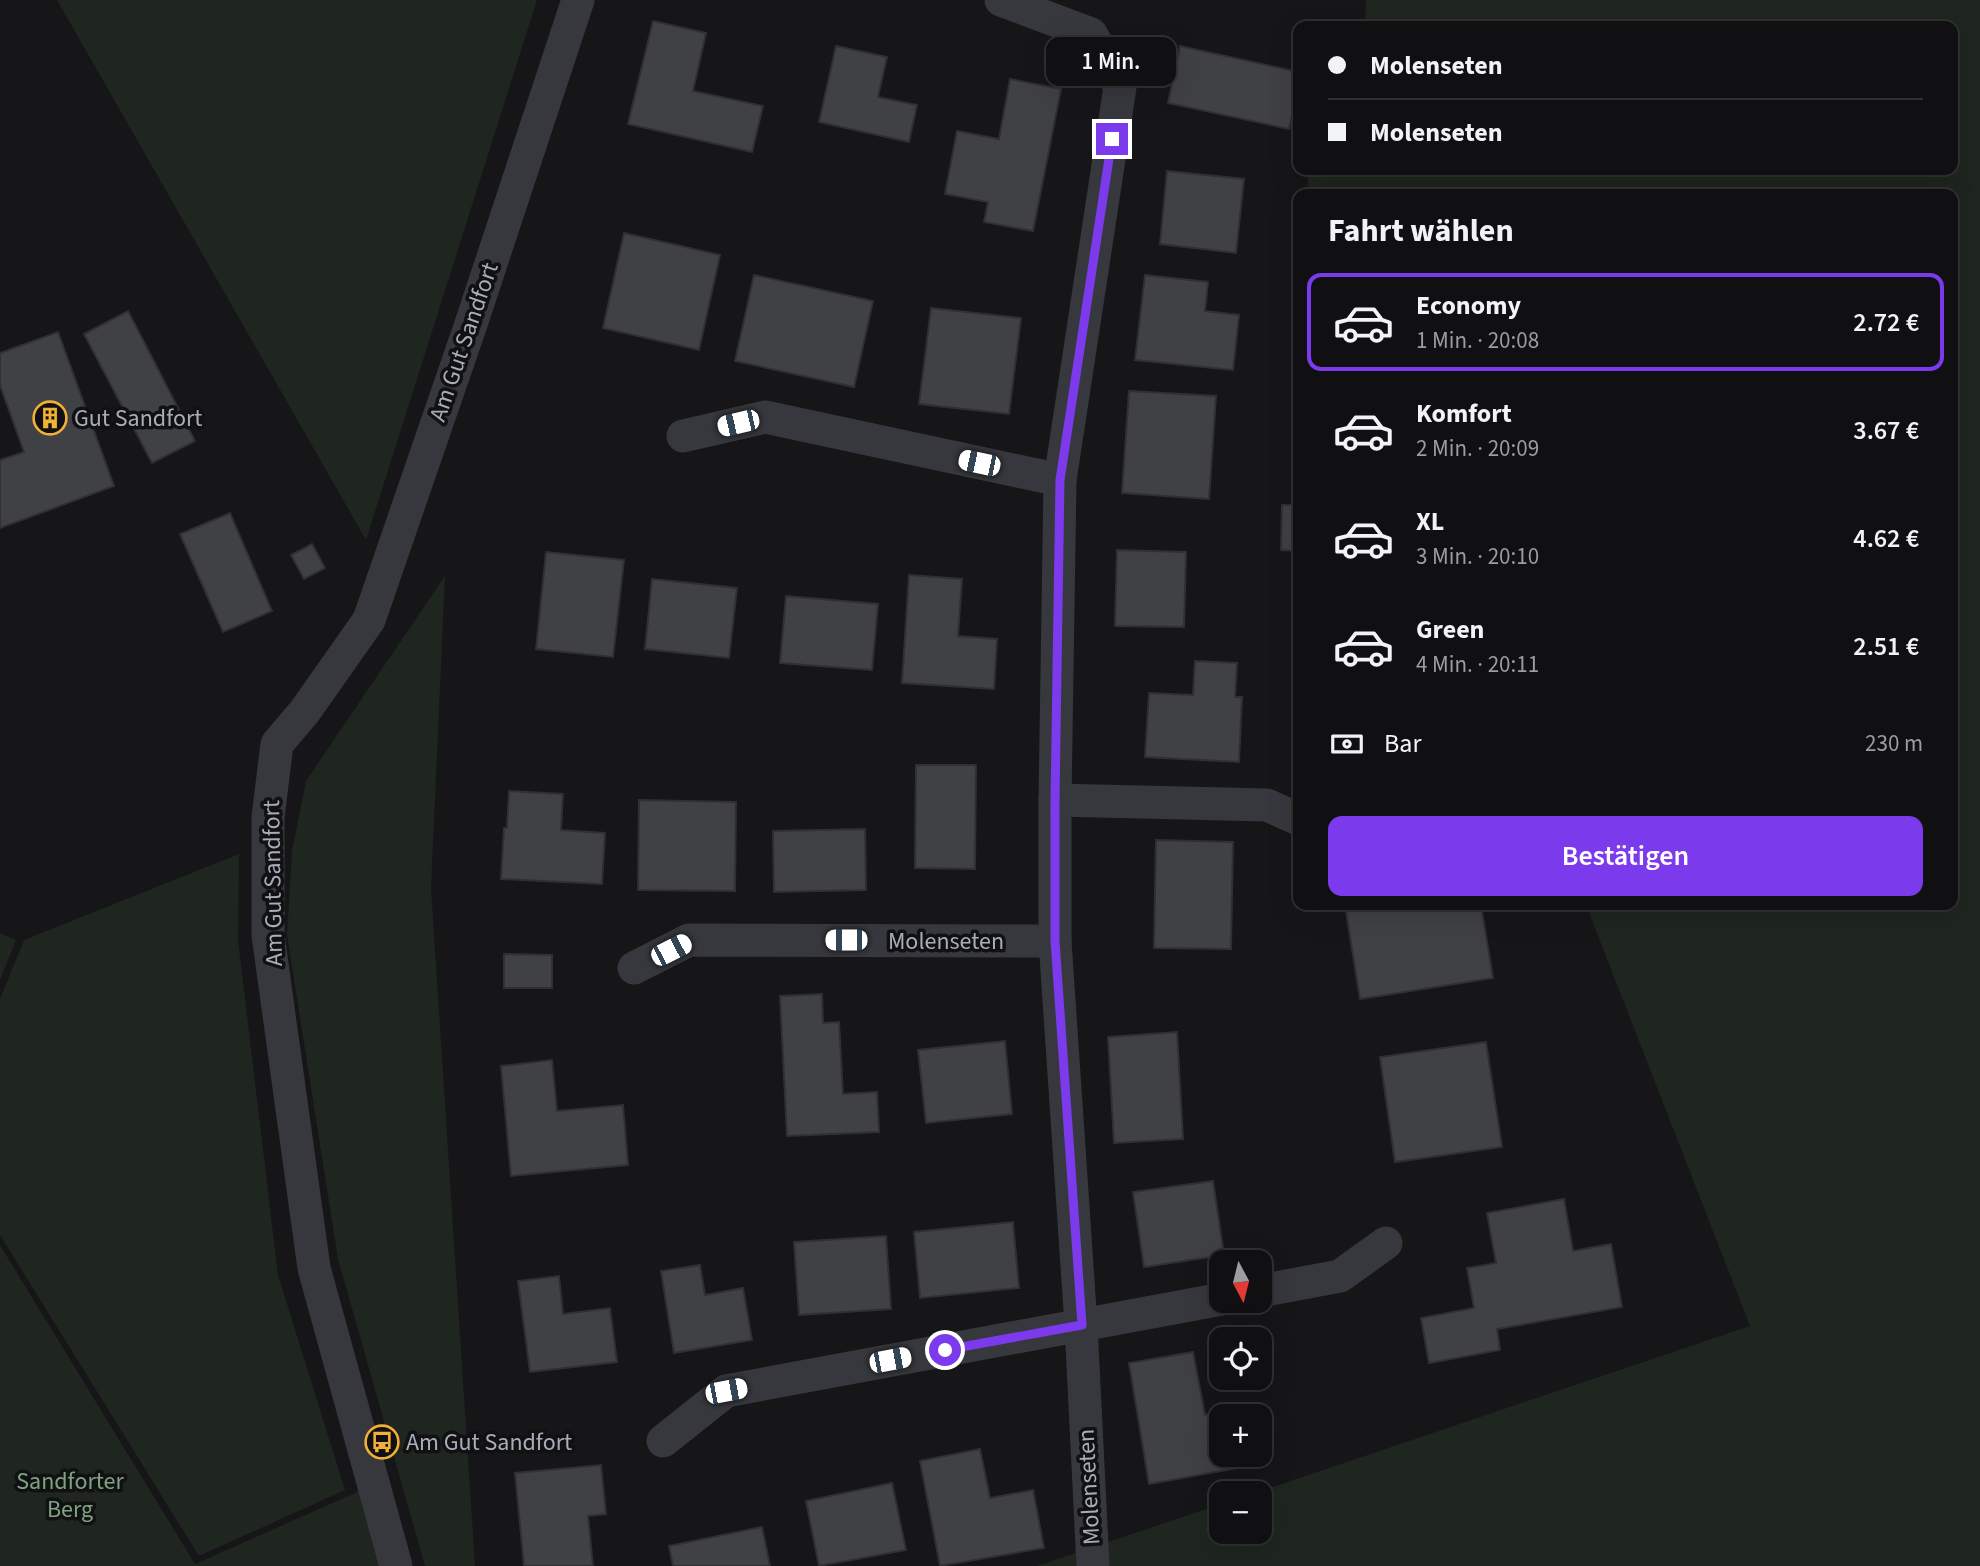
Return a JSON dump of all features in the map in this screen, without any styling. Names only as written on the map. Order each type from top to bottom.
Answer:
[{"type":"street","name":"Am Gut Sandfort","points":[[396,1566],[314,1268],[268,935],[268,817],[277,744],[369,620],[470,327],[578,0]]},
{"type":"street","name":"Molenseten","points":[[1001,0],[1091,34],[1120,87],[1060,480],[1055,941],[1082,1325],[1093,1566]]},
{"type":"street","points":[[684,436],[765,417],[1060,480]]},
{"type":"street","points":[[1055,800],[1267,805],[1293,817]]},
{"type":"street","name":"Molenseten","points":[[634,968],[690,940],[1055,941]]},
{"type":"street","points":[[1272,1289],[1340,1276],[1386,1243]]},
{"type":"street","points":[[663,1441],[726,1391],[1209,1301]]},
{"type":"green space","points":[[57,0],[537,0],[366,540]]},
{"type":"green space","points":[[1366,0],[1980,0],[1980,1566],[1037,1566],[1209,1508],[1209,1544],[1272,1544],[1272,1487],[1750,1326],[1588,910],[1958,910],[1958,189],[1309,189],[1307,175],[1958,175],[1958,21],[1365,21]]},
{"type":"green space","points":[[445,576],[431,888],[475,1566],[425,1566],[338,1259],[287,935],[292,851],[306,781]]},
{"type":"green space","points":[[239,854],[238,940],[278,1275],[345,1490],[199,1556],[0,1235],[0,999],[24,940]]},
{"type":"green space","points":[[0,933],[16,940],[0,980]]},
{"type":"green space","name":"Sandforter Berg","points":[[0,1245],[195,1564],[373,1485],[396,1566],[0,1566]]},
{"type":"building","points":[[653,21],[706,33],[693,91],[763,106],[752,152],[628,124]]},
{"type":"building","points":[[836,46],[887,57],[878,97],[917,105],[909,142],[819,122]]},
{"type":"building","points":[[1180,46],[1293,71],[1293,111],[1289,129],[1168,103]]},
{"type":"building","points":[[1010,79],[1061,89],[1033,231],[984,222],[988,202],[945,194],[957,131],[999,139]]},
{"type":"building","points":[[1167,171],[1244,179],[1236,253],[1160,244]]},
{"type":"building","points":[[624,233],[720,255],[699,350],[603,328]]},
{"type":"building","points":[[754,275],[873,301],[854,387],[735,361]]},
{"type":"building","points":[[1145,275],[1208,282],[1205,311],[1239,315],[1233,370],[1135,360]]},
{"type":"building","points":[[931,308],[1021,318],[1009,414],[919,404]]},
{"type":"building","points":[[128,311],[195,441],[152,463],[84,334]]},
{"type":"building","name":"Gut Sandfort","points":[[58,332],[114,486],[0,528],[0,460],[24,452],[0,385],[0,353]]},
{"type":"building","points":[[1129,391],[1216,396],[1209,499],[1122,493]]},
{"type":"building","points":[[1282,505],[1293,505],[1293,551],[1281,550]]},
{"type":"building","points":[[230,513],[272,611],[223,632],[180,534]]},
{"type":"building","points":[[312,544],[325,568],[304,579],[291,555]]},
{"type":"building","points":[[1117,550],[1186,552],[1184,627],[1115,626]]},
{"type":"building","points":[[546,552],[624,560],[613,657],[536,649]]},
{"type":"building","points":[[909,575],[962,579],[958,636],[997,639],[994,689],[902,683]]},
{"type":"building","points":[[652,579],[737,588],[729,658],[645,649]]},
{"type":"building","points":[[786,596],[878,604],[872,670],[780,663]]},
{"type":"building","points":[[1195,661],[1237,663],[1235,697],[1242,697],[1239,762],[1145,757],[1149,693],[1193,695]]},
{"type":"building","points":[[916,765],[976,765],[975,869],[915,868]]},
{"type":"building","points":[[509,791],[563,794],[561,830],[605,833],[602,884],[501,879]]},
{"type":"building","points":[[639,800],[736,802],[735,891],[638,890]]},
{"type":"building","points":[[865,829],[866,890],[774,892],[773,831]]},
{"type":"building","points":[[1156,840],[1233,842],[1231,949],[1154,948]]},
{"type":"building","points":[[1346,910],[1482,910],[1493,978],[1360,999]]},
{"type":"building","points":[[504,954],[552,955],[552,988],[504,988]]},
{"type":"building","points":[[822,994],[823,1023],[839,1022],[843,1094],[877,1092],[879,1132],[787,1136],[780,996]]},
{"type":"building","points":[[1177,1032],[1183,1139],[1114,1143],[1108,1037]]},
{"type":"building","points":[[1005,1041],[1012,1114],[926,1123],[918,1050]]},
{"type":"building","points":[[1486,1042],[1502,1147],[1395,1162],[1380,1057]]},
{"type":"building","points":[[552,1060],[557,1111],[623,1105],[628,1165],[511,1176],[501,1066]]},
{"type":"building","points":[[1213,1181],[1223,1250],[1209,1250],[1209,1257],[1144,1267],[1133,1192]]},
{"type":"building","points":[[1564,1199],[1573,1251],[1611,1244],[1622,1307],[1497,1329],[1500,1350],[1429,1363],[1421,1318],[1474,1308],[1467,1268],[1496,1263],[1487,1213]]},
{"type":"building","points":[[1013,1222],[1019,1288],[920,1298],[914,1232]]},
{"type":"building","points":[[886,1236],[891,1309],[799,1315],[794,1242]]},
{"type":"building","points":[[700,1265],[705,1295],[743,1288],[752,1340],[674,1353],[661,1271]]},
{"type":"building","points":[[559,1276],[563,1314],[610,1308],[617,1362],[530,1372],[518,1281]]},
{"type":"building","points":[[1193,1352],[1205,1415],[1209,1414],[1209,1467],[1243,1467],[1149,1484],[1129,1363]]},
{"type":"building","points":[[980,1449],[990,1498],[1033,1490],[1044,1548],[940,1566],[920,1461]]},
{"type":"building","points":[[601,1465],[606,1514],[588,1516],[593,1566],[524,1566],[515,1473]]},
{"type":"building","points":[[892,1483],[906,1550],[819,1566],[806,1501]]},
{"type":"building","points":[[762,1527],[770,1566],[673,1566],[669,1546]]},
{"type":"place","name":"Gut Sandfort","points":[[50,418]]},
{"type":"place","name":"Am Gut Sandfort","points":[[382,1442]]},
{"type":"route","points":[[945,1350],[1082,1325],[1055,941],[1060,480],[1112,139]]}]
